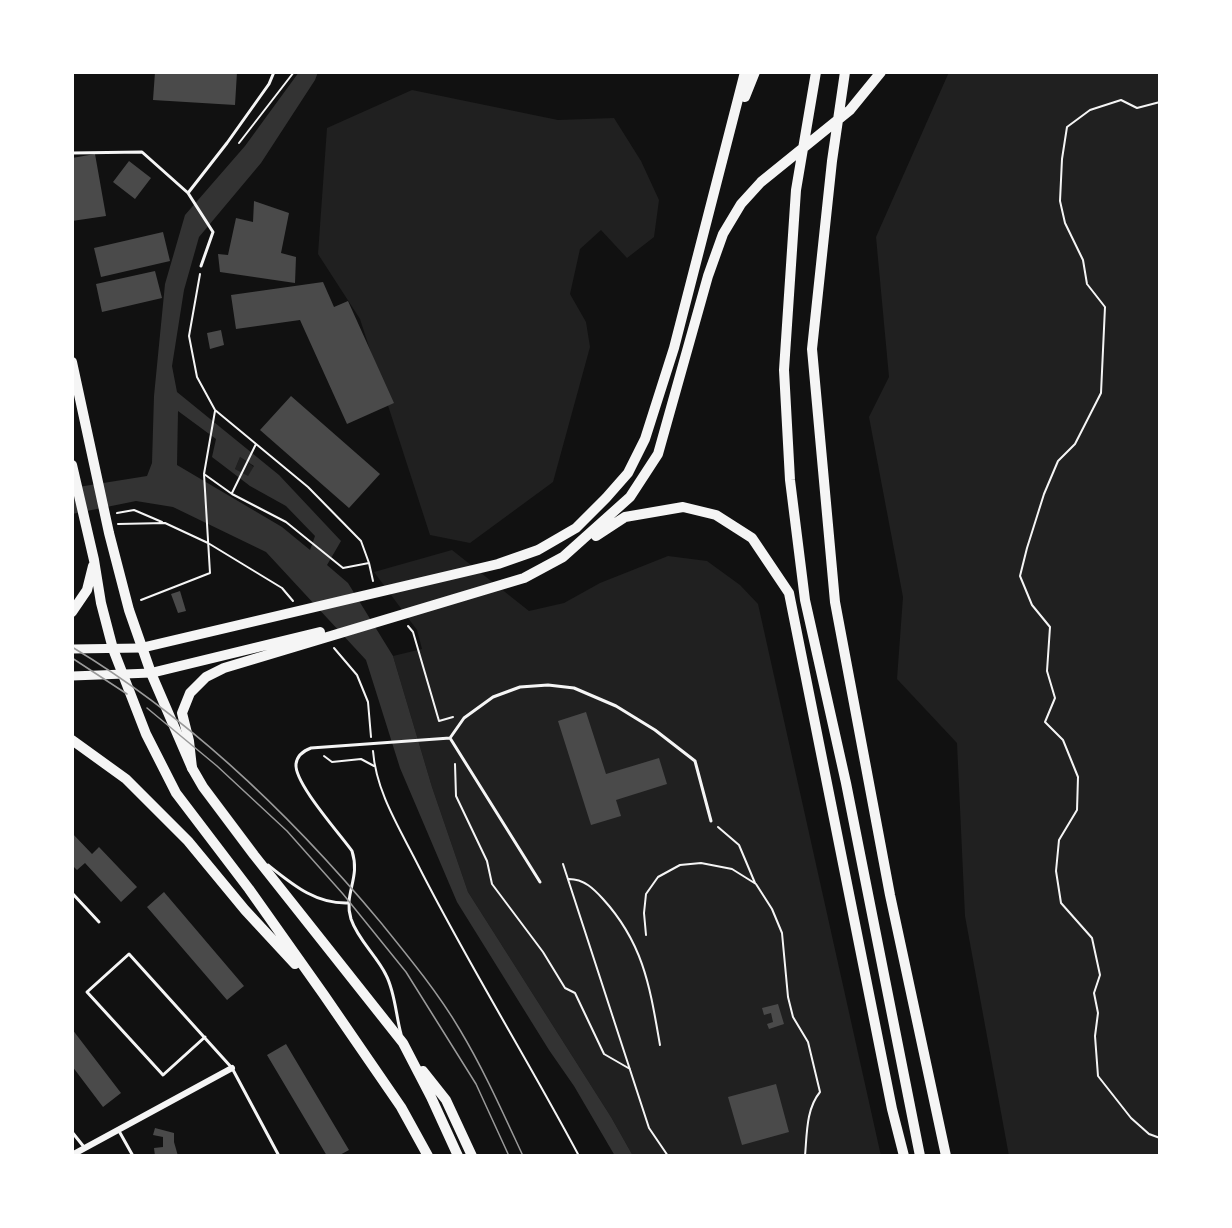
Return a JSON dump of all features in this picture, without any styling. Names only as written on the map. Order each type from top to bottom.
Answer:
[{"type":"main road","points":[[72,648],[141,648],[498,564],[538,550],[576,528],[627,473],[645,439],[674,348],[745,72]]},
{"type":"main road","points":[[733,125],[755,72]]},
{"type":"main road","points":[[816,72],[796,190],[784,370],[790,480],[805,600],[848,794],[920,1156]]},
{"type":"main road","points":[[845,72],[832,161],[812,348],[835,602],[890,895],[946,1156]]},
{"type":"main road","points":[[563,557],[630,497],[658,454],[708,276],[723,234],[741,204],[761,182],[850,110],[881,72]]},
{"type":"main road","points":[[72,362],[110,529],[141,648],[192,768],[203,787],[254,855],[446,1101],[472,1156]]},
{"type":"main road","points":[[72,465],[113,649],[146,734],[176,793],[249,889],[324,995],[401,1107],[429,1156]]},
{"type":"main road","points":[[192,768],[189,741],[182,713],[189,694],[206,677],[224,668],[524,578],[563,557],[625,517],[683,507],[716,515],[752,538],[789,593],[892,1109],[904,1156]]},
{"type":"main road","points":[[72,612],[87,590],[94,560]]},
{"type":"main road","points":[[72,676],[151,673],[431,606]]},
{"type":"main road","points":[[72,740],[126,779],[188,841],[245,910],[324,995]]},
{"type":"main road","points":[[403,1043],[431,1096],[458,1156]]},
{"type":"main road","points":[[401,1107],[422,1156]]},
{"type":"street","points":[[72,1155],[232,1068]]},
{"type":"lane","points":[[188,193],[269,84],[274,72]]},
{"type":"lane","points":[[72,153],[142,152],[188,193],[213,232],[201,266]]},
{"type":"lane","points":[[450,738],[464,718],[494,697],[520,687],[548,685],[574,688],[616,706],[654,730],[695,761],[711,821]]},
{"type":"lane","points":[[403,1043],[388,977],[352,922],[348,903],[356,874],[356,861],[352,851],[302,786],[296,773],[296,762],[302,752],[311,747],[450,738]]},
{"type":"lane","points":[[450,738],[540,882]]},
{"type":"lane","points":[[254,855],[304,893],[335,903],[348,903]]},
{"type":"lane","points":[[72,893],[99,922]]},
{"type":"lane","points":[[205,1037],[163,1075],[87,992],[129,954],[205,1037],[232,1068],[279,1156]]},
{"type":"lane","points":[[118,1130],[133,1156]]},
{"type":"lane","points":[[72,1132],[85,1148]]},
{"type":"path","points":[[1160,102],[1137,108],[1121,100],[1090,110],[1067,127],[1062,159],[1060,201],[1065,223],[1083,261],[1087,284],[1106,307],[1101,393],[1075,444],[1058,461],[1026,548],[1020,576],[1032,604],[1050,627],[1047,671],[1055,698],[1046,722],[1063,740],[1078,777],[1077,810],[1059,840],[1056,872],[1061,903],[1092,938],[1100,975],[1094,993],[1098,1013],[1095,1036],[1098,1076],[1131,1118],[1149,1134],[1160,1138]]},
{"type":"path","points":[[201,266],[189,336],[197,377],[215,410],[308,487],[361,541],[369,563]]},
{"type":"path","points":[[141,600],[210,573],[204,474],[215,410]]},
{"type":"path","points":[[232,494],[256,444]]},
{"type":"path","points":[[204,474],[232,494],[286,522],[335,561]]},
{"type":"path","points":[[110,529],[122,523],[165,523],[208,543],[282,588],[297,605]]},
{"type":"path","points":[[413,632],[439,721],[453,717]]},
{"type":"path","points":[[334,648],[357,675],[368,702],[374,766],[388,805],[447,922],[579,1156]]},
{"type":"path","points":[[318,753],[332,762],[362,759],[374,766]]},
{"type":"path","points":[[455,762],[456,796],[487,861],[492,884],[538,944],[565,988],[575,993],[604,1054],[630,1069]]},
{"type":"path","points":[[711,821],[739,844],[756,884],[772,909],[782,933],[788,998],[793,1017],[808,1042],[820,1092],[813,1101],[807,1127],[805,1156]]},
{"type":"path","points":[[646,935],[644,913],[646,894],[658,877],[680,865],[701,862],[732,869],[756,884]]},
{"type":"path","points":[[564,864],[650,1128],[668,1156]]},
{"type":"path","points":[[569,879],[577,879],[593,888],[616,913],[634,941],[645,970],[660,1045]]},
{"type":"shaded area","points":[[299,72],[318,72],[261,163],[199,237],[184,290],[172,366],[177,392],[279,475],[341,541],[327,565],[348,583],[393,656],[432,787],[468,892],[611,1117],[633,1156],[615,1156],[574,1086],[457,902],[400,768],[366,660],[266,552],[173,507],[136,501],[72,514],[72,488],[147,476],[152,463],[154,396],[165,284],[185,215],[245,146]],"holes":[[[178,411],[216,439],[212,457],[250,486],[286,506],[315,536],[310,550],[282,527],[177,465]],[[240,457],[254,466],[248,476],[235,469]]]},
{"type":"shaded area","points":[[949,72],[1160,72],[1160,1156],[1009,1156],[965,916],[957,743],[897,679],[903,597],[869,417],[889,377],[876,237]]},
{"type":"shaded area","points":[[412,90],[558,120],[614,118],[641,161],[659,200],[654,237],[627,258],[601,230],[580,249],[570,294],[586,322],[590,347],[553,482],[470,543],[430,535],[360,319],[318,254],[327,128]]},
{"type":"shaded area","points":[[240,457],[254,467],[248,477],[235,469]]},
{"type":"shaded area","points":[[452,550],[529,611],[564,603],[600,583],[668,556],[707,561],[740,585],[758,604],[881,1156],[633,1156],[611,1117],[468,892],[432,787],[393,656],[422,649],[417,630],[374,572]]},
{"type":"building","points":[[155,72],[237,72],[235,105],[153,100]]},
{"type":"building","points":[[95,154],[106,216],[72,221],[72,158]]},
{"type":"building","points":[[129,161],[151,178],[135,199],[113,182]]},
{"type":"building","points":[[254,201],[289,213],[281,253],[296,257],[295,283],[220,272],[218,254],[228,255],[236,218],[253,222]]},
{"type":"building","points":[[163,232],[170,261],[101,277],[94,248]]},
{"type":"building","points":[[155,271],[162,298],[102,312],[96,284]]},
{"type":"building","points":[[323,282],[334,307],[348,301],[394,403],[347,424],[300,320],[236,329],[231,295]]},
{"type":"building","points":[[221,330],[224,345],[210,349],[207,333]]},
{"type":"building","points":[[291,396],[380,474],[349,508],[260,430]]},
{"type":"building","points":[[180,591],[186,611],[178,613],[171,594]]},
{"type":"building","points":[[586,712],[606,774],[659,758],[667,784],[616,800],[621,816],[591,825],[558,721]]},
{"type":"building","points":[[72,833],[92,854],[99,847],[137,887],[121,902],[85,863],[77,870],[72,865]]},
{"type":"building","points":[[164,892],[244,986],[227,1000],[147,907]]},
{"type":"building","points":[[778,1004],[784,1024],[769,1029],[767,1024],[773,1022],[771,1013],[764,1015],[762,1008]]},
{"type":"building","points":[[72,1029],[121,1093],[103,1107],[72,1066]]},
{"type":"building","points":[[286,1044],[349,1150],[338,1156],[327,1156],[267,1055]]},
{"type":"building","points":[[776,1084],[789,1132],[742,1145],[728,1097]]},
{"type":"building","points":[[155,1128],[174,1133],[178,1156],[155,1156],[154,1148],[163,1147],[163,1137],[153,1135]]},
{"type":"tram line","points":[[72,647],[159,706],[239,772],[348,884],[413,962],[452,1016],[485,1076],[523,1156]]},
{"type":"tram line","points":[[72,658],[127,694]]},
{"type":"tram line","points":[[147,708],[217,766],[287,831],[343,894],[406,972],[476,1084],[509,1156]]}]
